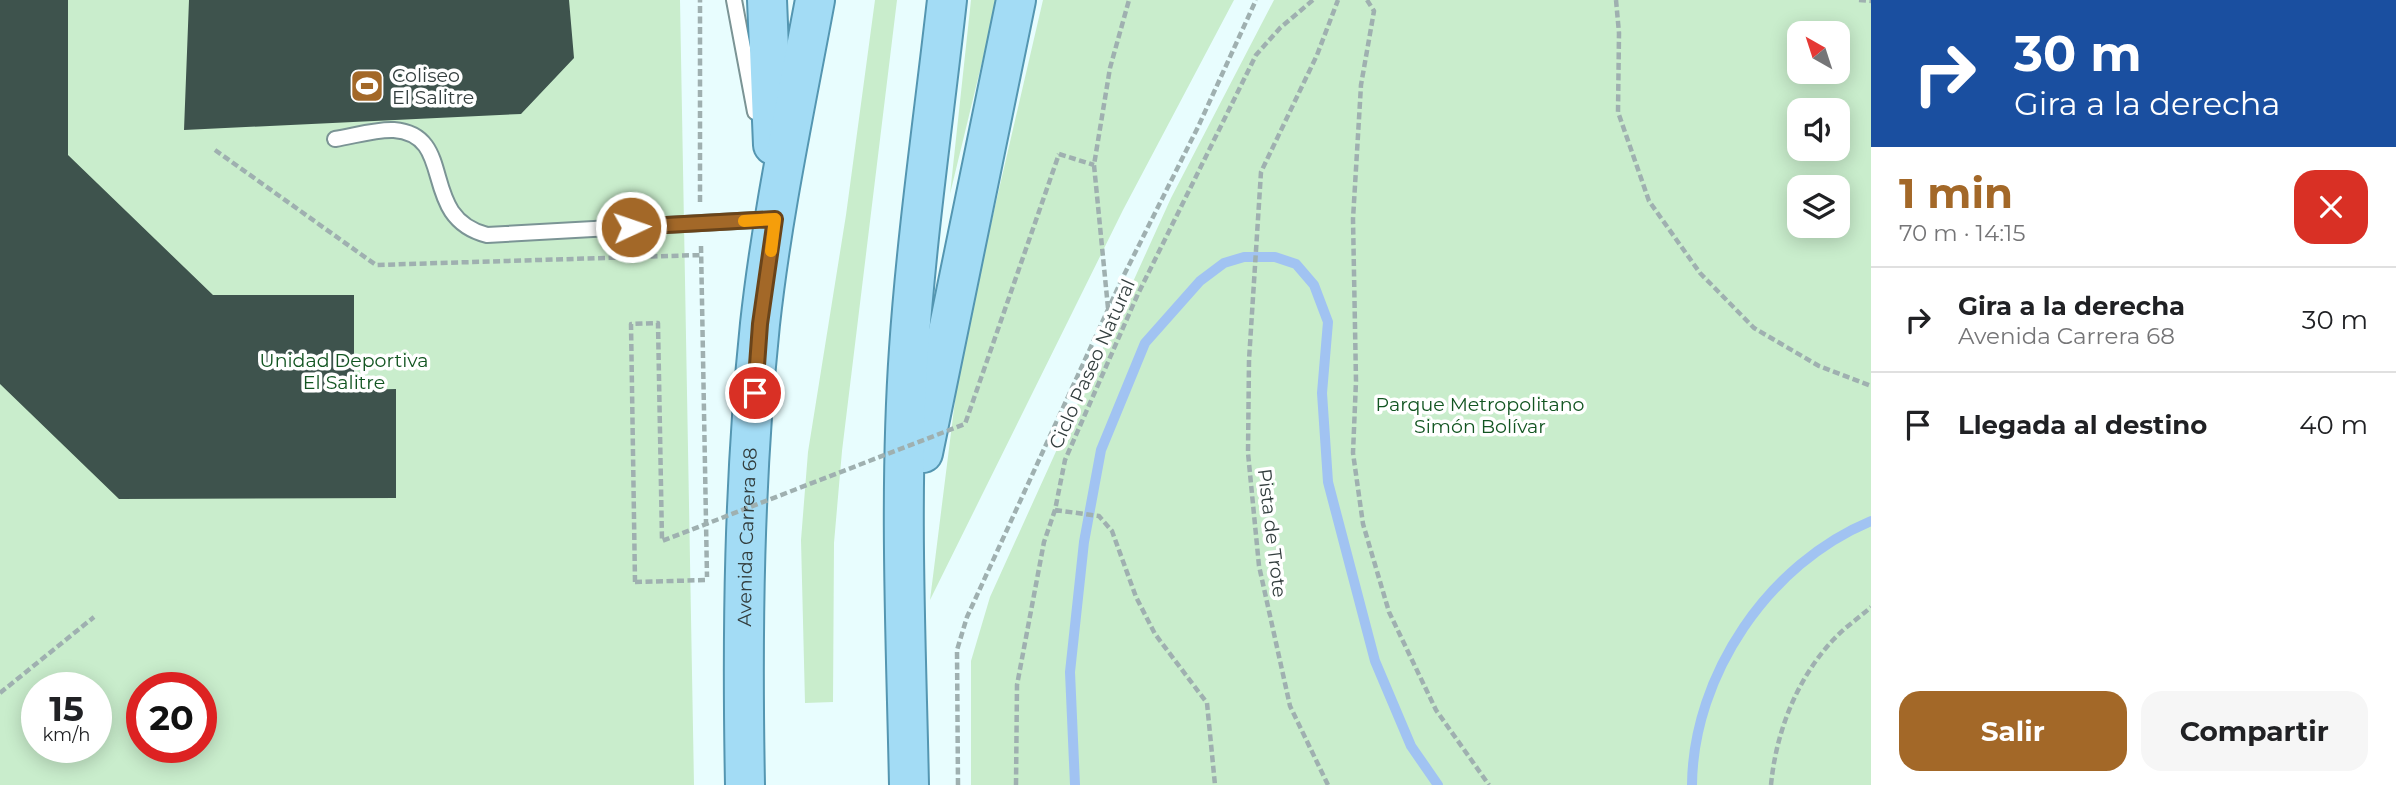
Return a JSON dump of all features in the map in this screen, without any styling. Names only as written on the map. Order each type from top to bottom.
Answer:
[{"type":"main road","points":[[767,0],[775,219]]},
{"type":"main road","name":"Avenida Carrera 68","points":[[745,785],[745,521],[760,324],[775,219],[815,0]]},
{"type":"main road","points":[[909,785],[905,448],[909,350],[918,245],[947,0]]},
{"type":"main road","points":[[905,541],[1016,0]]},
{"type":"lane","points":[[734,0],[762,150]]},
{"type":"lane","points":[[335,139],[391,130],[417,138],[433,156],[444,199],[452,214],[462,225],[487,235],[775,219],[768,178]]},
{"type":"path","points":[[700,0],[701,223],[707,580],[635,582],[631,324],[658,323],[662,541],[965,424],[1059,154],[1094,165]]},
{"type":"path","points":[[1108,308],[1094,165],[1110,68],[1129,0]]},
{"type":"path","points":[[958,785],[957,650],[967,617],[1108,308],[1198,127],[1256,0]]},
{"type":"path","name":"Ciclo Paseo Natural","points":[[1016,785],[1017,685],[1044,542],[1055,510],[1065,460],[1137,296],[1256,55],[1280,28],[1313,0]]},
{"type":"path","name":"Pista de Trote","points":[[1328,785],[1290,706],[1259,566],[1248,453],[1249,360],[1261,172],[1317,55],[1338,0]]},
{"type":"path","points":[[1367,0],[1374,11],[1360,85],[1353,219],[1356,381],[1353,453],[1363,524],[1389,612],[1436,710],[1489,785]]},
{"type":"path","points":[[1616,0],[1619,33],[1618,113],[1648,201],[1700,273],[1754,328],[1819,366],[1871,386]]},
{"type":"path","points":[[1859,0],[1871,1]]},
{"type":"path","points":[[1055,510],[1076,515],[1099,516],[1112,531],[1136,597],[1155,634],[1207,703],[1215,785]]},
{"type":"path","points":[[1771,785],[1773,763],[1788,712],[1810,670],[1834,639],[1871,607]]},
{"type":"path","points":[[0,694],[94,617]]},
{"type":"green space","name":"Unidad Deportiva El Salitre","points":[[0,0],[680,0],[694,785],[0,785]]},
{"type":"green space","points":[[875,0],[897,0],[842,451],[834,543],[833,702],[805,703],[801,540],[808,452],[846,215]]},
{"type":"green space","points":[[971,0],[997,0],[950,194]]},
{"type":"green space","points":[[1043,0],[1234,0],[1123,210],[930,600],[961,353]]},
{"type":"green space","name":"Parque Metropolitano Simón Bolívar","points":[[1274,0],[1871,0],[1871,785],[971,785],[971,661],[990,597],[1171,198]]},
{"type":"building","points":[[0,0],[68,0],[68,155],[213,295],[354,295],[354,390],[396,389],[396,498],[119,499],[0,384]]},
{"type":"building","name":"Coliseo El Salitre","points":[[189,0],[569,0],[574,58],[521,114],[184,130]]},
{"type":"waterway","points":[[1075,785],[1070,672],[1084,542],[1101,450],[1145,343],[1200,281],[1224,263],[1244,257],[1275,257],[1296,264],[1314,285],[1328,322],[1322,393],[1328,482],[1375,661],[1411,746],[1438,785]]},
{"type":"waterway","points":[[1692,785],[1696,744],[1706,703],[1722,664],[1744,628],[1770,594],[1800,564],[1834,540],[1871,521]]},
{"type":"slow traffic","points":[[744,221],[775,219],[771,251]]},
{"type":"place","name":"Coliseo El Salitre","points":[[367,86]]},
{"type":"route","points":[[631,227],[775,219],[760,324],[755,393]]}]
